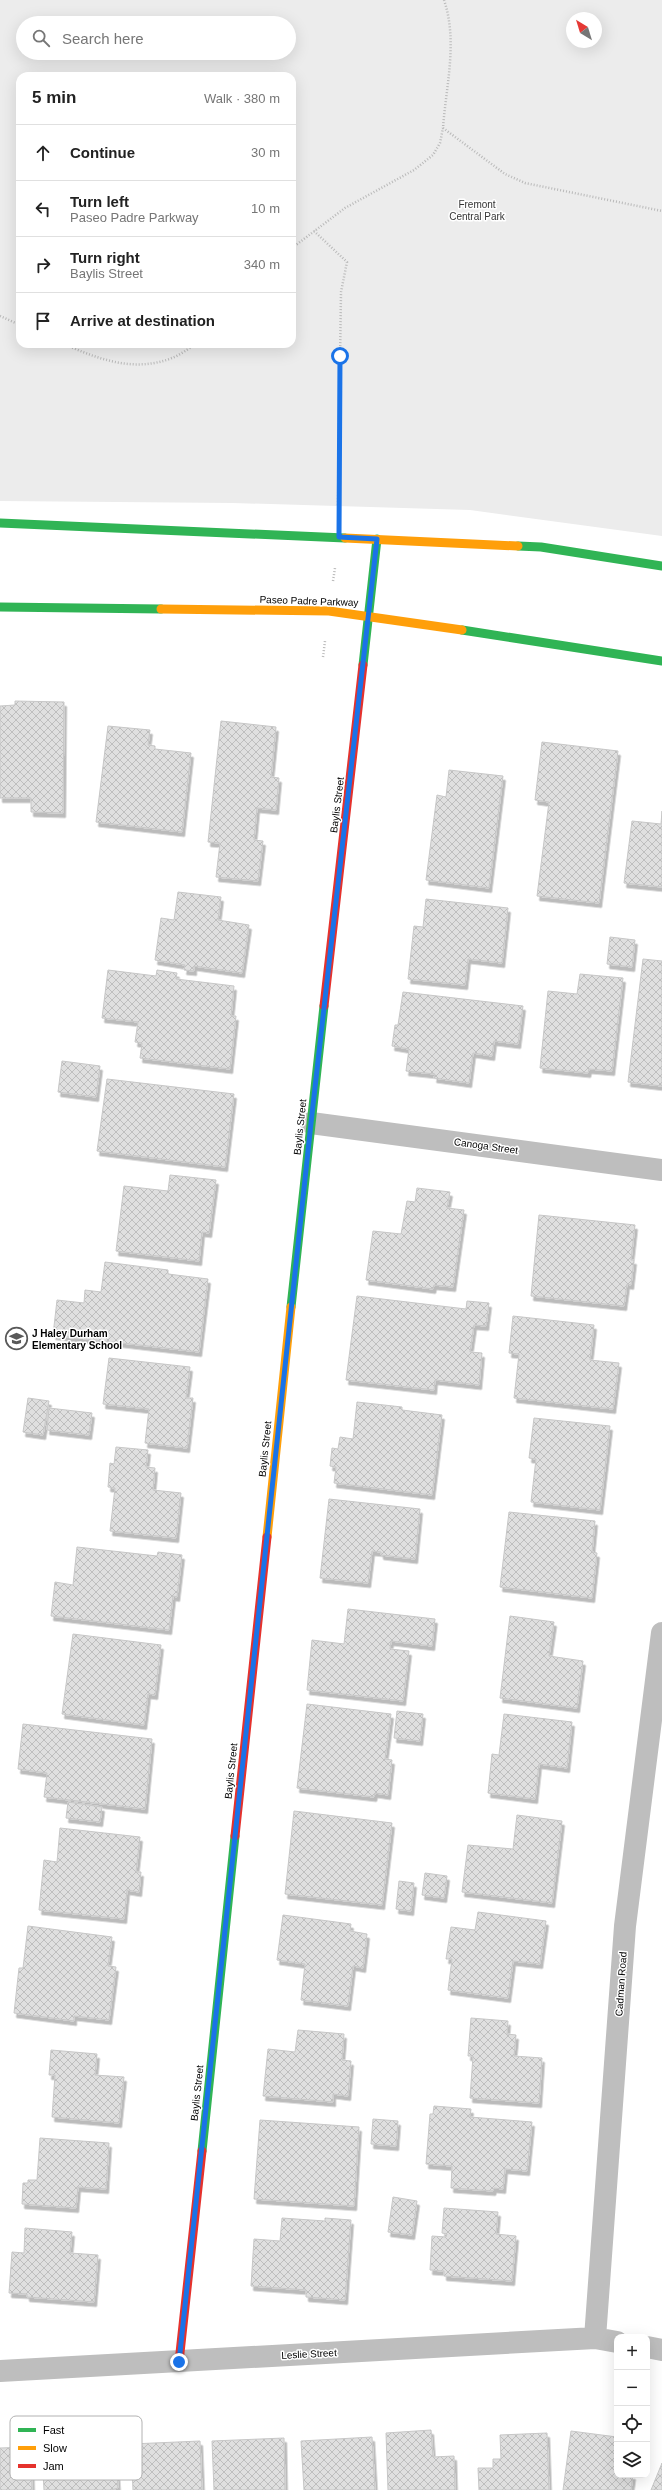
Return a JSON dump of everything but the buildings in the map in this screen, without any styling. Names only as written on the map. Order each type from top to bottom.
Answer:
[{"type":"street","points":[[0,523],[541,546],[662,566]]},
{"type":"street","name":"Baylis Street","points":[[179,2362],[311,1123],[370,615],[377,539]]},
{"type":"street","name":"Paseo Padre Parkway","points":[[0,607],[329,611],[370,615],[662,661]]},
{"type":"street","name":"Canoga Street","points":[[311,1123],[662,1170]]},
{"type":"street","name":"Cadman Road","points":[[595,2338],[625,1926],[662,1633]]},
{"type":"street","name":"Leslie Street","points":[[0,2371],[595,2338],[614,2341]]},
{"type":"street","points":[[650,2348],[662,2350]]},
{"type":"path","points":[[296,245],[345,208],[414,170],[433,155],[440,143],[443,128],[451,59],[450,29],[444,0]]},
{"type":"path","points":[[443,128],[505,174],[525,183],[662,210]]},
{"type":"path","points":[[314,231],[347,262],[340,292],[339,537],[323,657]]},
{"type":"path","points":[[0,316],[16,323]]},
{"type":"path","points":[[73,348],[101,360],[140,366],[172,358],[189,348]]},
{"type":"green space","name":"Fremont Central Park","points":[[0,0],[662,0],[662,536],[470,510],[233,503],[0,501]]},
{"type":"traffic: fast","points":[[0,523],[345,538]]},
{"type":"traffic: fast","points":[[363,665],[377,539]]},
{"type":"traffic: fast","points":[[518,546],[541,547],[662,566]]},
{"type":"traffic: fast","points":[[0,607],[161,609]]},
{"type":"traffic: fast","points":[[462,630],[662,661]]},
{"type":"traffic: fast","points":[[291,1307],[324,1006]]},
{"type":"traffic: fast","points":[[202,2151],[235,1836]]},
{"type":"traffic: slow","points":[[345,538],[518,546]]},
{"type":"traffic: slow","points":[[161,609],[329,611],[462,630]]},
{"type":"traffic: slow","points":[[267,1537],[291,1307]]},
{"type":"traffic: jam","points":[[324,1006],[363,665]]},
{"type":"traffic: jam","points":[[235,1836],[267,1537]]},
{"type":"traffic: jam","points":[[179,2362],[202,2151]]},
{"type":"place","name":"J Haley Durham Elementary School","points":[[17,1339]]},
{"type":"route","points":[[179,2362],[311,1123],[370,615],[377,539],[339,537],[338,494],[340,356]]}]
